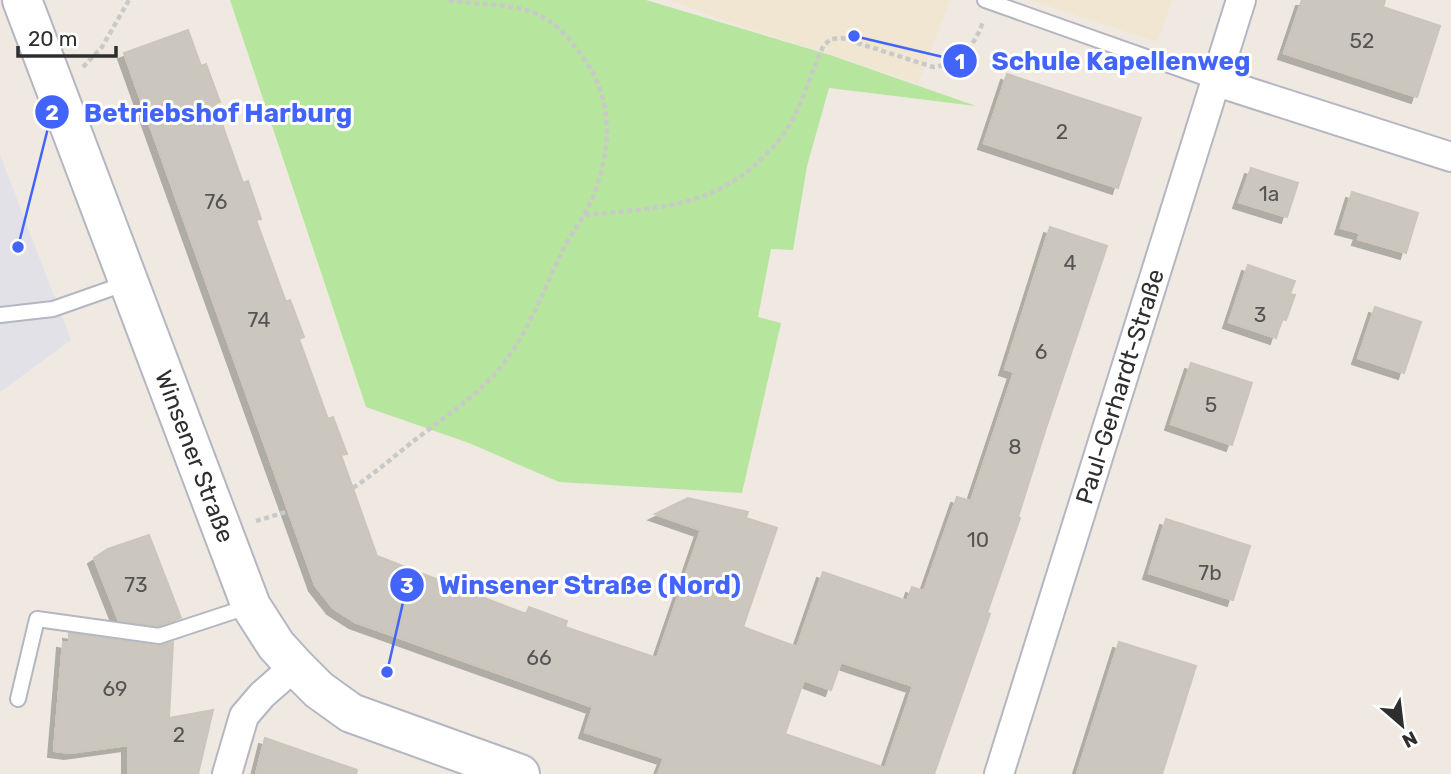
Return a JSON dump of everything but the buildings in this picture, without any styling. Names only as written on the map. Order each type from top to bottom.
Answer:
[{"type":"main road","name":"Winsener Straße","points":[[22,0],[251,606],[276,645],[319,690],[351,713],[520,774]]},
{"type":"street","name":"Paul-Gerhardt-Straße","points":[[999,774],[1241,0]]},
{"type":"street","points":[[1214,81],[1451,157]]},
{"type":"street","points":[[227,774],[244,716],[262,695],[295,666]]},
{"type":"lane","points":[[988,1],[1214,81]]},
{"type":"lane","points":[[0,315],[53,309],[128,282]]},
{"type":"lane","points":[[18,699],[37,619],[159,636],[251,606]]},
{"type":"path","points":[[55,89],[88,63],[102,47],[130,0]]},
{"type":"path","points":[[353,488],[458,409],[491,378],[519,343],[562,251],[594,194],[604,154],[608,122],[603,92],[594,70],[556,26],[537,14],[506,6],[448,0]]},
{"type":"path","points":[[584,215],[666,205],[711,194],[766,155],[792,120],[824,45],[831,40],[842,38],[933,67],[946,65],[959,60],[971,46],[982,27],[988,1]]},
{"type":"shaded area","points":[[669,0],[950,0],[918,84]]},
{"type":"shaded area","points":[[1030,0],[1172,0],[1157,42]]},
{"type":"shaded area","points":[[0,155],[71,340],[0,392]]},
{"type":"green space","points":[[230,0],[646,0],[830,55],[976,106],[829,88],[807,166],[793,250],[771,249],[758,317],[781,323],[742,493],[559,482],[469,443],[366,407]]},
{"type":"place","name":"Schule Kapellenweg","points":[[854,36]]},
{"type":"place","name":"Betriebshof Harburg","points":[[18,247]]},
{"type":"place","name":"Winsener Straße (Nord)","points":[[387,672]]}]
